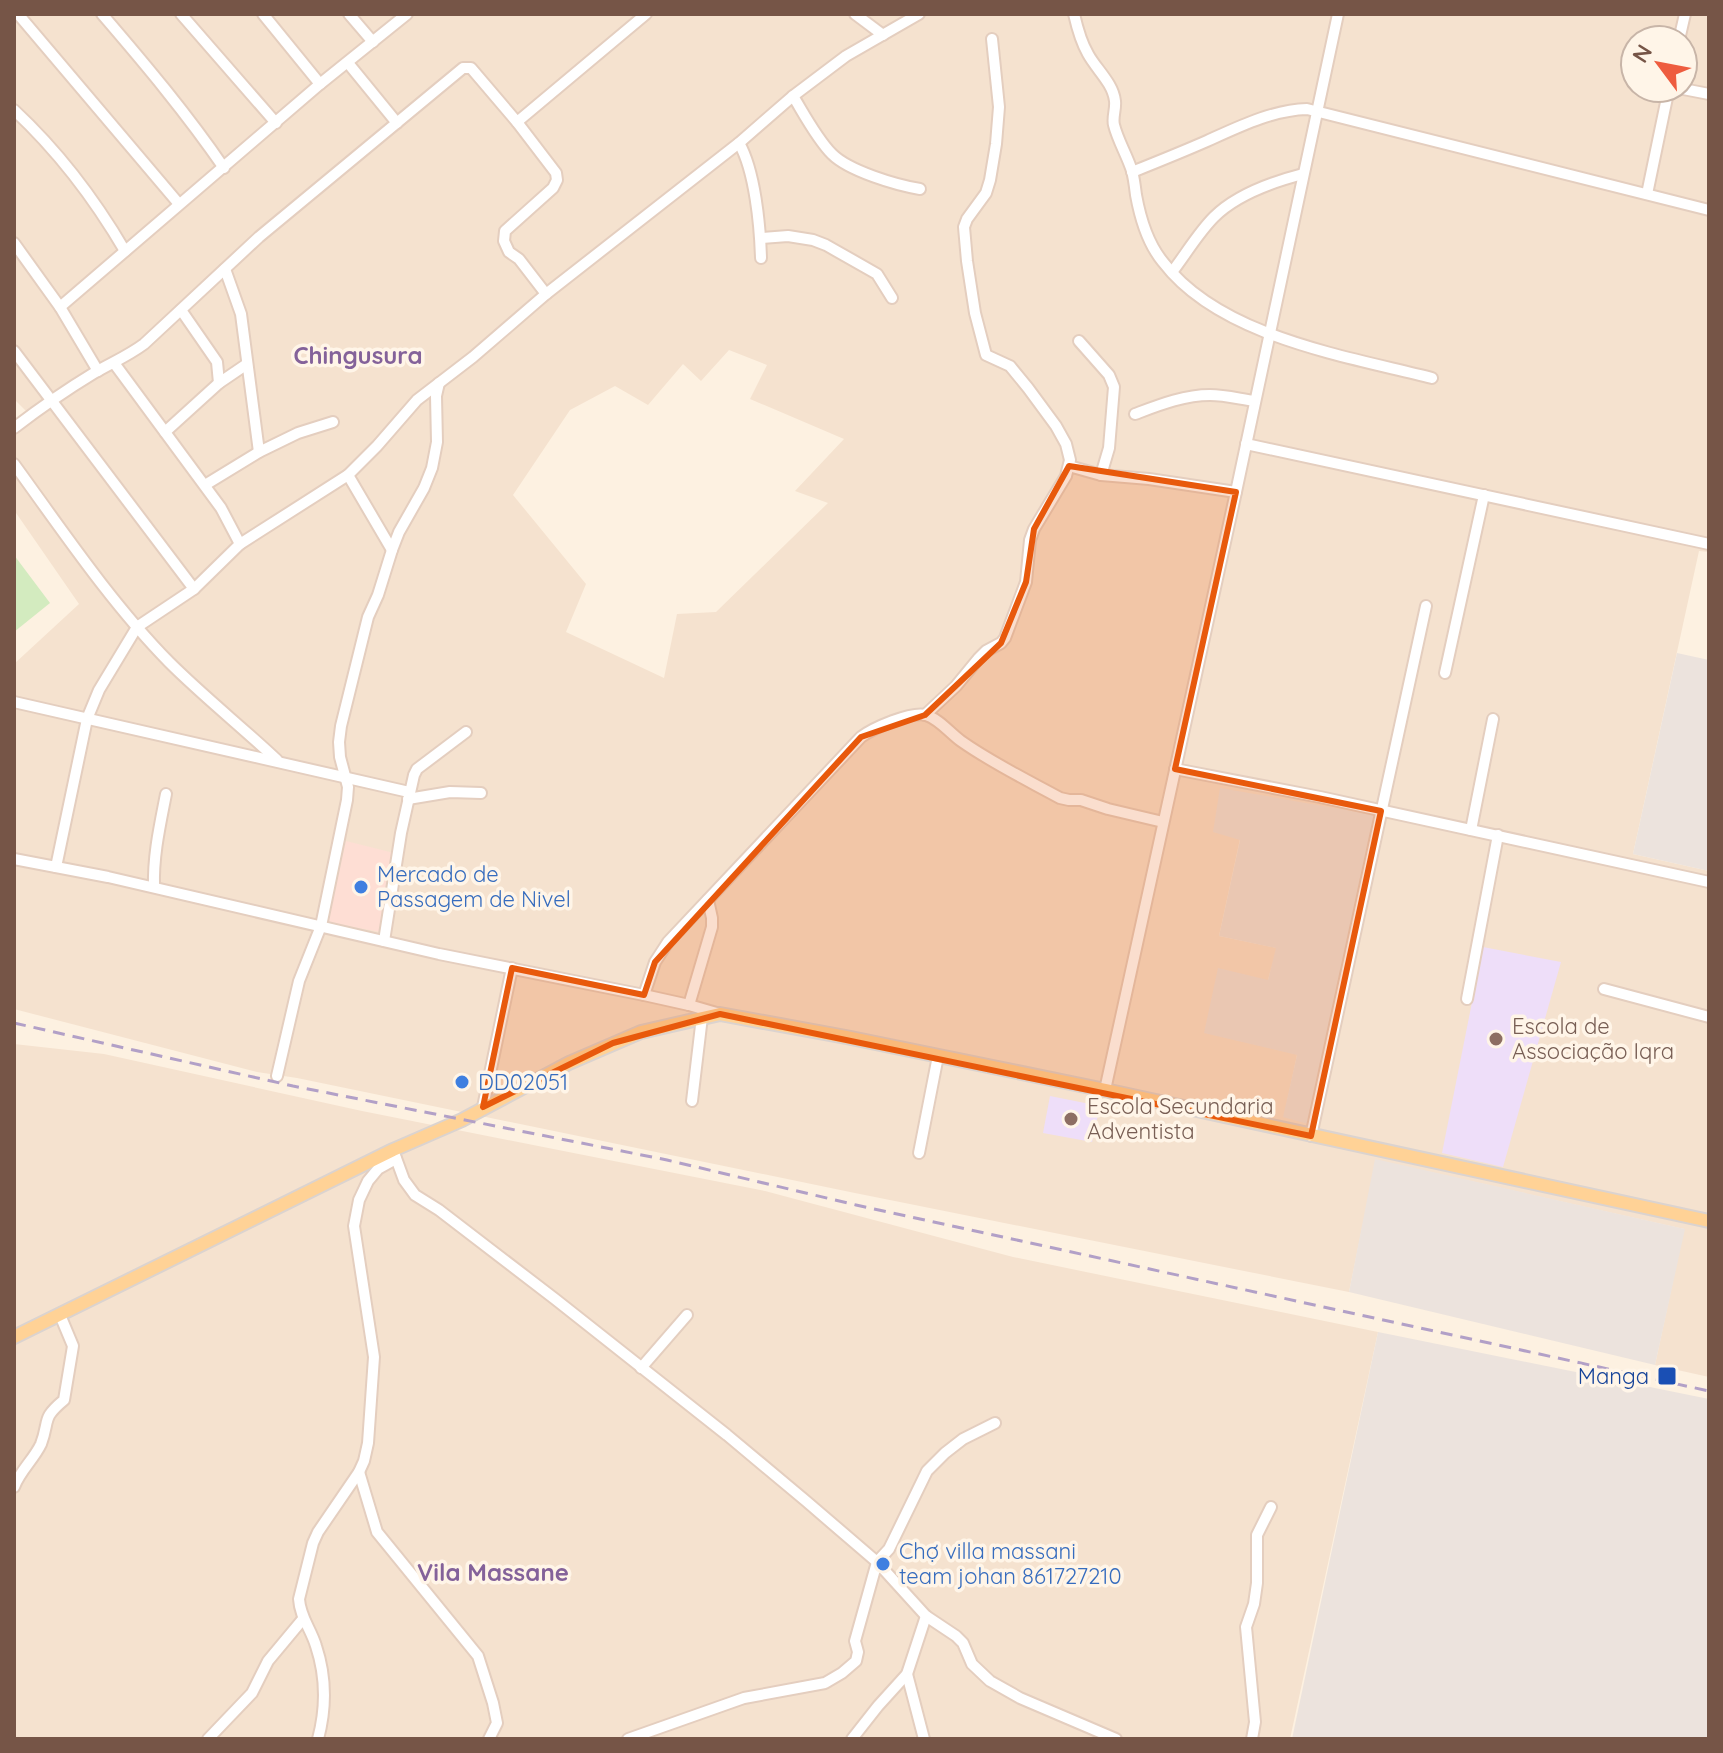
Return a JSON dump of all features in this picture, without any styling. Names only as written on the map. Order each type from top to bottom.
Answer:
[{"type":"main road","points":[[14,1337],[124,1281],[395,1154],[569,1063],[641,1032],[720,1014],[1105,1090],[1709,1221]]},
{"type":"street","points":[[18,14],[179,204]]},
{"type":"street","points":[[102,14],[167,90],[224,168]]},
{"type":"street","points":[[181,14],[276,123]]},
{"type":"street","points":[[263,14],[320,84]]},
{"type":"street","points":[[349,14],[373,42]]},
{"type":"street","points":[[60,307],[320,84],[407,14]]},
{"type":"street","points":[[517,122],[646,14]]},
{"type":"street","points":[[855,14],[883,35]]},
{"type":"street","points":[[56,867],[87,719],[106,677],[137,627],[194,589],[240,544],[348,475],[407,409],[832,65],[919,14]]},
{"type":"street","points":[[1074,14],[1086,51],[1113,93],[1113,124],[1132,172],[1150,239],[1172,272],[1196,294],[1224,313],[1269,334],[1432,378]]},
{"type":"street","points":[[1105,1090],[1338,14]]},
{"type":"street","points":[[644,995],[655,962],[668,942],[861,737],[870,730],[898,720],[925,715],[956,686],[986,651],[1001,643],[1026,582],[1028,552],[1034,529],[1066,476],[1070,460],[1066,444],[1046,411],[1010,366],[986,355],[975,313],[964,227],[986,193],[996,144],[999,107],[992,39]]},
{"type":"street","points":[[348,63],[397,123]]},
{"type":"street","points":[[14,428],[51,399],[144,344],[259,237],[463,68],[471,68],[556,173],[553,188],[505,231],[504,241],[509,252],[519,259],[546,294]]},
{"type":"street","points":[[793,96],[832,155],[884,181],[920,189]]},
{"type":"street","points":[[1647,194],[1666,104]]},
{"type":"street","points":[[1132,172],[1239,127],[1298,109],[1317,111],[1709,210]]},
{"type":"street","points":[[14,110],[61,158],[106,219],[125,251]]},
{"type":"street","points":[[739,143],[749,165],[761,238],[761,258]]},
{"type":"street","points":[[1172,272],[1216,215],[1265,186],[1303,174]]},
{"type":"street","points":[[761,238],[788,236],[826,245],[877,274],[892,298]]},
{"type":"street","points":[[14,243],[60,307],[98,371]]},
{"type":"street","points":[[225,269],[241,314],[259,452]]},
{"type":"street","points":[[181,310],[217,362],[219,383]]},
{"type":"street","points":[[1079,341],[1109,375],[1114,387],[1109,448],[1101,475]]},
{"type":"street","points":[[14,351],[194,589]]},
{"type":"street","points":[[114,363],[205,485],[240,544]]},
{"type":"street","points":[[165,432],[219,383],[247,364]]},
{"type":"street","points":[[277,1076],[299,981],[321,926],[347,800],[346,777],[340,757],[341,726],[368,617],[399,532],[432,468],[437,442],[436,396],[439,383]]},
{"type":"street","points":[[1135,414],[1196,396],[1255,401]]},
{"type":"street","points":[[205,485],[259,452],[298,433],[333,422]]},
{"type":"street","points":[[1246,444],[1709,544]]},
{"type":"street","points":[[14,464],[137,627],[188,680],[279,762]]},
{"type":"street","points":[[1069,466],[1101,475],[1236,492]]},
{"type":"street","points":[[348,475],[392,550]]},
{"type":"street","points":[[1445,673],[1484,495]]},
{"type":"street","points":[[1311,1136],[1426,606]]},
{"type":"street","points":[[14,702],[346,777],[408,796],[481,793]]},
{"type":"street","points":[[925,715],[981,753],[1060,798],[1081,800],[1163,822]]},
{"type":"street","points":[[1471,830],[1493,719]]},
{"type":"street","points":[[384,941],[414,775],[417,769],[466,732]]},
{"type":"street","points":[[1175,769],[1709,882]]},
{"type":"street","points":[[154,887],[157,838],[166,794]]},
{"type":"street","points":[[1467,999],[1498,835]]},
{"type":"street","points":[[14,859],[154,887],[720,1014]]},
{"type":"street","points":[[689,1005],[712,927],[708,900]]},
{"type":"street","points":[[483,1107],[512,968]]},
{"type":"street","points":[[1604,989],[1709,1017]]},
{"type":"street","points":[[692,1101],[702,1017]]},
{"type":"street","points":[[919,1153],[938,1056]]},
{"type":"street","points":[[318,1739],[324,1692],[316,1644],[303,1619],[299,1599],[313,1543],[359,1472],[368,1443],[374,1357],[354,1226],[359,1200],[368,1181],[395,1154],[404,1180],[415,1195],[555,1299],[727,1435],[877,1562],[926,1616],[963,1643],[972,1664],[990,1681],[1020,1698],[1116,1739]]},
{"type":"street","points":[[14,1487],[19,1474],[40,1444],[51,1411],[64,1400],[73,1346],[60,1315]]},
{"type":"street","points":[[641,1368],[687,1315]]},
{"type":"street","points":[[628,1739],[744,1698],[825,1683],[856,1661],[858,1652],[855,1641],[877,1562],[889,1549],[927,1471],[963,1439],[995,1423]]},
{"type":"street","points":[[359,1472],[377,1532],[478,1656],[497,1723],[489,1739]]},
{"type":"street","points":[[1252,1739],[1255,1722],[1246,1627],[1257,1583],[1257,1535],[1271,1507]]},
{"type":"street","points":[[852,1739],[907,1674],[926,1616]]},
{"type":"street","points":[[208,1739],[252,1693],[268,1661],[303,1619]]},
{"type":"street","points":[[907,1674],[924,1739]]},
{"type":"highlighted area","points":[[1069,466],[1236,492],[1175,769],[1381,811],[1311,1136],[720,1014],[613,1043],[483,1107],[512,968],[644,995],[655,962],[861,737],[925,715],[1001,643],[1026,582],[1034,529]]},
{"type":"shaded area","points":[[14,14],[1709,14],[1709,552],[1699,551],[1633,854],[1709,871],[1709,1377],[1655,1365],[1684,1229],[1376,1160],[1349,1292],[257,1072],[14,1009],[14,664],[79,604],[14,510],[14,428],[32,417],[14,399]],"holes":[[[729,350],[767,365],[750,399],[844,439],[795,491],[828,503],[716,612],[677,614],[664,678],[566,632],[586,584],[513,495],[570,410],[615,386],[648,405],[683,364],[701,381]],[[1240,839],[1342,972],[1284,1116],[1297,1055],[1268,980],[1277,948],[1219,936]]]},
{"type":"shaded area","points":[[1677,653],[1709,660],[1709,871],[1633,854]]},
{"type":"shaded area","points":[[1220,788],[1374,815],[1308,1124],[1283,1117],[1297,1055],[1204,1033],[1218,968],[1268,980],[1276,948],[1219,936],[1240,840],[1213,832]]},
{"type":"shaded area","name":"Mercado de Passagem de Nivel","points":[[346,841],[394,853],[381,932],[325,922]]},
{"type":"shaded area","points":[[1483,947],[1561,962],[1503,1167],[1442,1153]]},
{"type":"shaded area","points":[[14,1044],[104,1054],[362,1111],[765,1191],[1013,1257],[1378,1332],[1290,1739],[14,1739]]},
{"type":"shaded area","name":"Escola Secundaria Adventista","points":[[1050,1096],[1100,1106],[1092,1142],[1043,1133]]},
{"type":"shaded area","points":[[1375,1159],[1685,1229],[1655,1365],[1349,1292]]},
{"type":"shaded area","points":[[1378,1332],[1709,1399],[1709,1739],[1292,1739]]},
{"type":"green space","points":[[14,555],[50,603],[14,632]]},
{"type":"railway","points":[[14,1023],[293,1086],[667,1160],[856,1205],[1709,1391]]},
{"type":"place","name":"Mercado de Passagem de Nivel","points":[[361,887]]},
{"type":"place","name":"Escola de Associação Iqra","points":[[1496,1039]]},
{"type":"place","name":"DD02051","points":[[462,1082]]},
{"type":"place","name":"Escola Secundaria Adventista","points":[[1071,1119]]},
{"type":"place","name":"Manga","points":[[1667,1376]]},
{"type":"place","name":"Chợ villa massani team johan 861727210","points":[[883,1564]]},
{"type":"district","name":"Chingusura","points":[[358,355]]},
{"type":"district","name":"Vila Massane","points":[[493,1572]]}]
